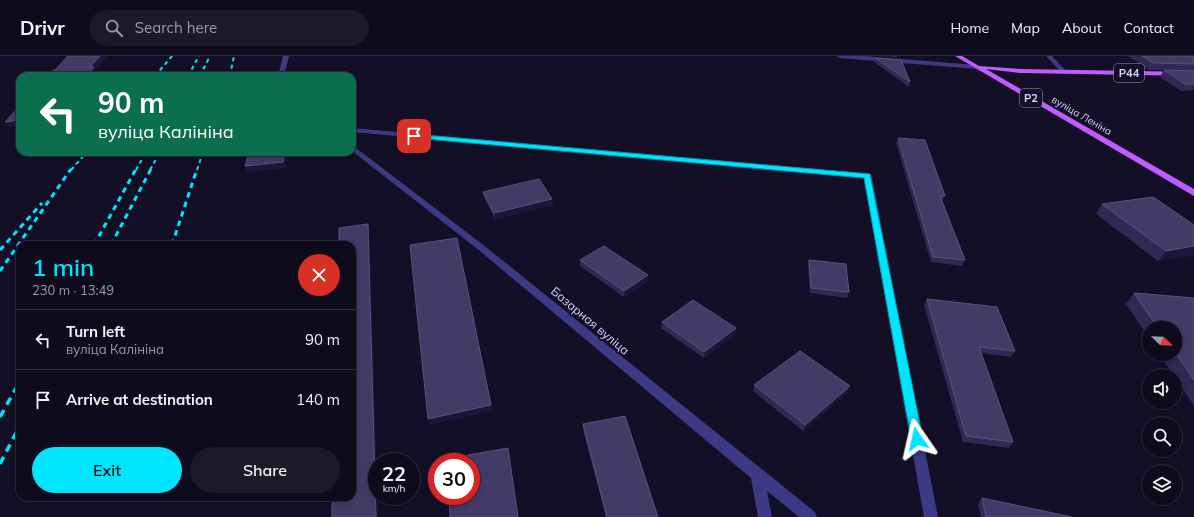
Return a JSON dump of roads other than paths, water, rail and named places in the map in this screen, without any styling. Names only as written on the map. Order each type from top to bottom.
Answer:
[{"type":"main road","name":"вуліца Леніна","points":[[958,56],[1194,192]]},
{"type":"main road","name":"Р44","points":[[977,67],[1020,71],[1194,74]]},
{"type":"street","points":[[282,72],[286,56]]},
{"type":"street","points":[[840,56],[977,67]]},
{"type":"street","points":[[1049,56],[1064,72]]},
{"type":"street","points":[[356,130],[868,176],[931,517]]},
{"type":"street","name":"Базарная вуліца","points":[[356,150],[483,248],[757,475],[810,517]]},
{"type":"street","points":[[757,475],[765,517]]},
{"type":"railway","points":[[158,72],[172,56]]},
{"type":"railway","points":[[190,72],[199,56]]},
{"type":"railway","points":[[202,72],[210,56]]},
{"type":"railway","points":[[231,72],[234,56]]},
{"type":"railway","points":[[71,170],[83,156]]},
{"type":"railway","points":[[136,170],[144,156]]},
{"type":"railway","points":[[150,170],[158,156]]},
{"type":"railway","points":[[197,170],[202,156]]},
{"type":"railway","points":[[21,241],[71,169]]},
{"type":"railway","points":[[96,241],[136,169]]},
{"type":"railway","points":[[113,241],[151,169]]},
{"type":"railway","points":[[173,241],[197,169]]},
{"type":"railway","points":[[0,250],[42,203]]},
{"type":"railway","points":[[0,271],[16,248]]},
{"type":"railway","points":[[0,417],[16,388]]},
{"type":"railway","points":[[0,464],[16,433]]}]
